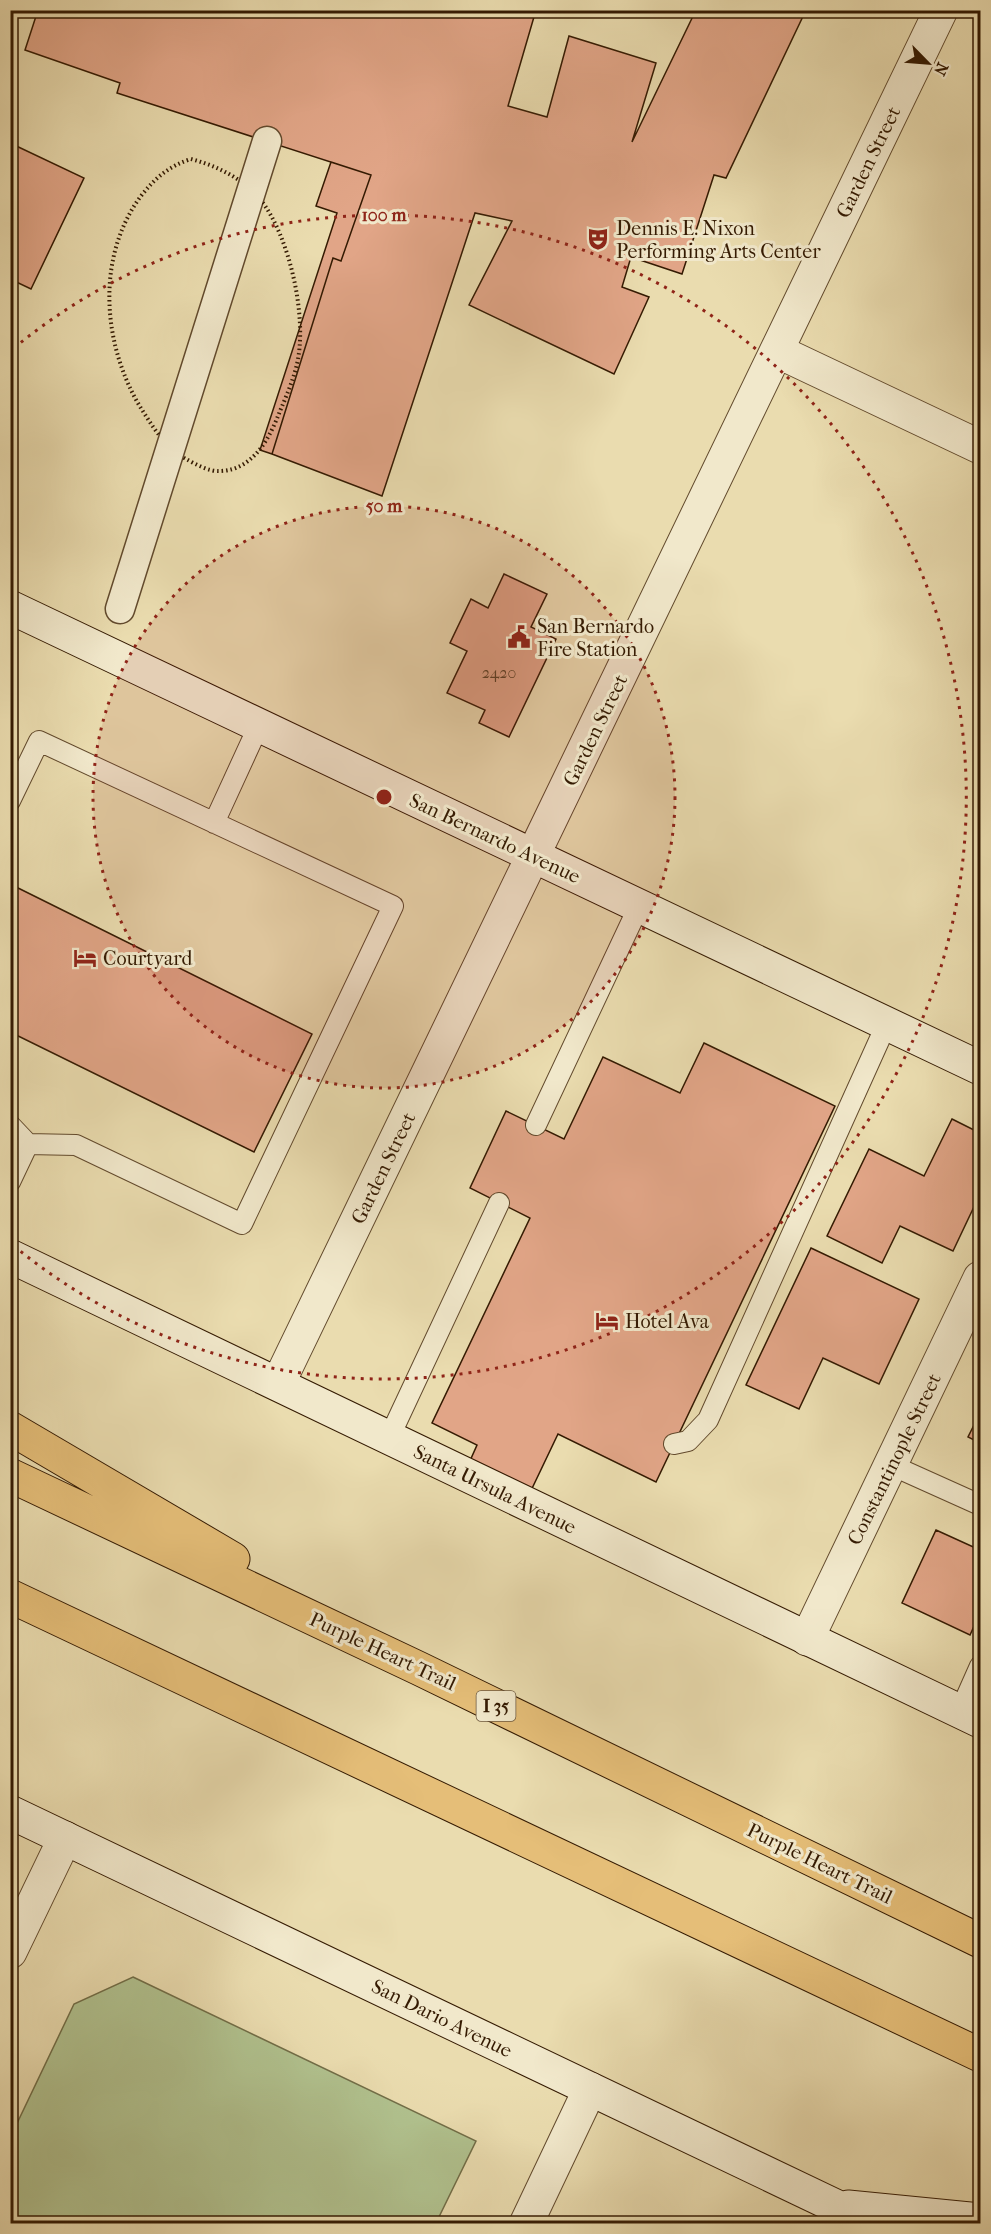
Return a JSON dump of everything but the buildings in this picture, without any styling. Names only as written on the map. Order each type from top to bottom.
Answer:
[{"type":"highway","points":[[10,1428],[418,1668]]},
{"type":"highway","name":"Purple Heart Trail","points":[[10,1475],[418,1668],[981,1941]]},
{"type":"highway","points":[[10,1596],[981,2055]]},
{"type":"main road","name":"Garden Street","points":[[278,1384],[941,10]]},
{"type":"main road","points":[[777,351],[981,447]]},
{"type":"main road","name":"San Bernardo Avenue","points":[[10,607],[981,1068]]},
{"type":"main road","name":"Santa Ursula Avenue","points":[[10,1256],[970,1716]]},
{"type":"main road","name":"Constantinople Street","points":[[807,1639],[981,1278]]},
{"type":"main road","name":"San Dario Avenue","points":[[10,1812],[873,2223]]},
{"type":"main road","points":[[10,1952],[65,1838]]},
{"type":"main road","points":[[526,2223],[590,2088]]},
{"type":"main road","points":[[835,2205],[981,2220]]},
{"type":"street","points":[[120,609],[267,141]]},
{"type":"lane","points":[[214,823],[259,725]]},
{"type":"lane","points":[[10,801],[39,741],[393,906],[242,1224],[76,1145],[28,1144],[10,1125]]},
{"type":"lane","points":[[536,1125],[639,906]]},
{"type":"lane","points":[[674,1444],[688,1441],[708,1420],[887,1023]]},
{"type":"lane","points":[[10,1182],[28,1144]]},
{"type":"lane","points":[[389,1438],[499,1203]]},
{"type":"lane","points":[[891,1465],[981,1505]]},
{"type":"lane","points":[[970,1716],[981,1666]]},
{"type":"green space","points":[[133,1977],[476,2141],[436,2223],[11,2223],[11,2136],[74,2004]]},
{"type":"place","name":"Dennis E. Nixon Performing Arts Center","points":[[598,239]]},
{"type":"place","name":"San Bernardo Fire Station","points":[[519,637]]},
{"type":"place","name":"Courtyard","points":[[85,958]]},
{"type":"place","name":"Hotel Ava","points":[[607,1321]]}]
